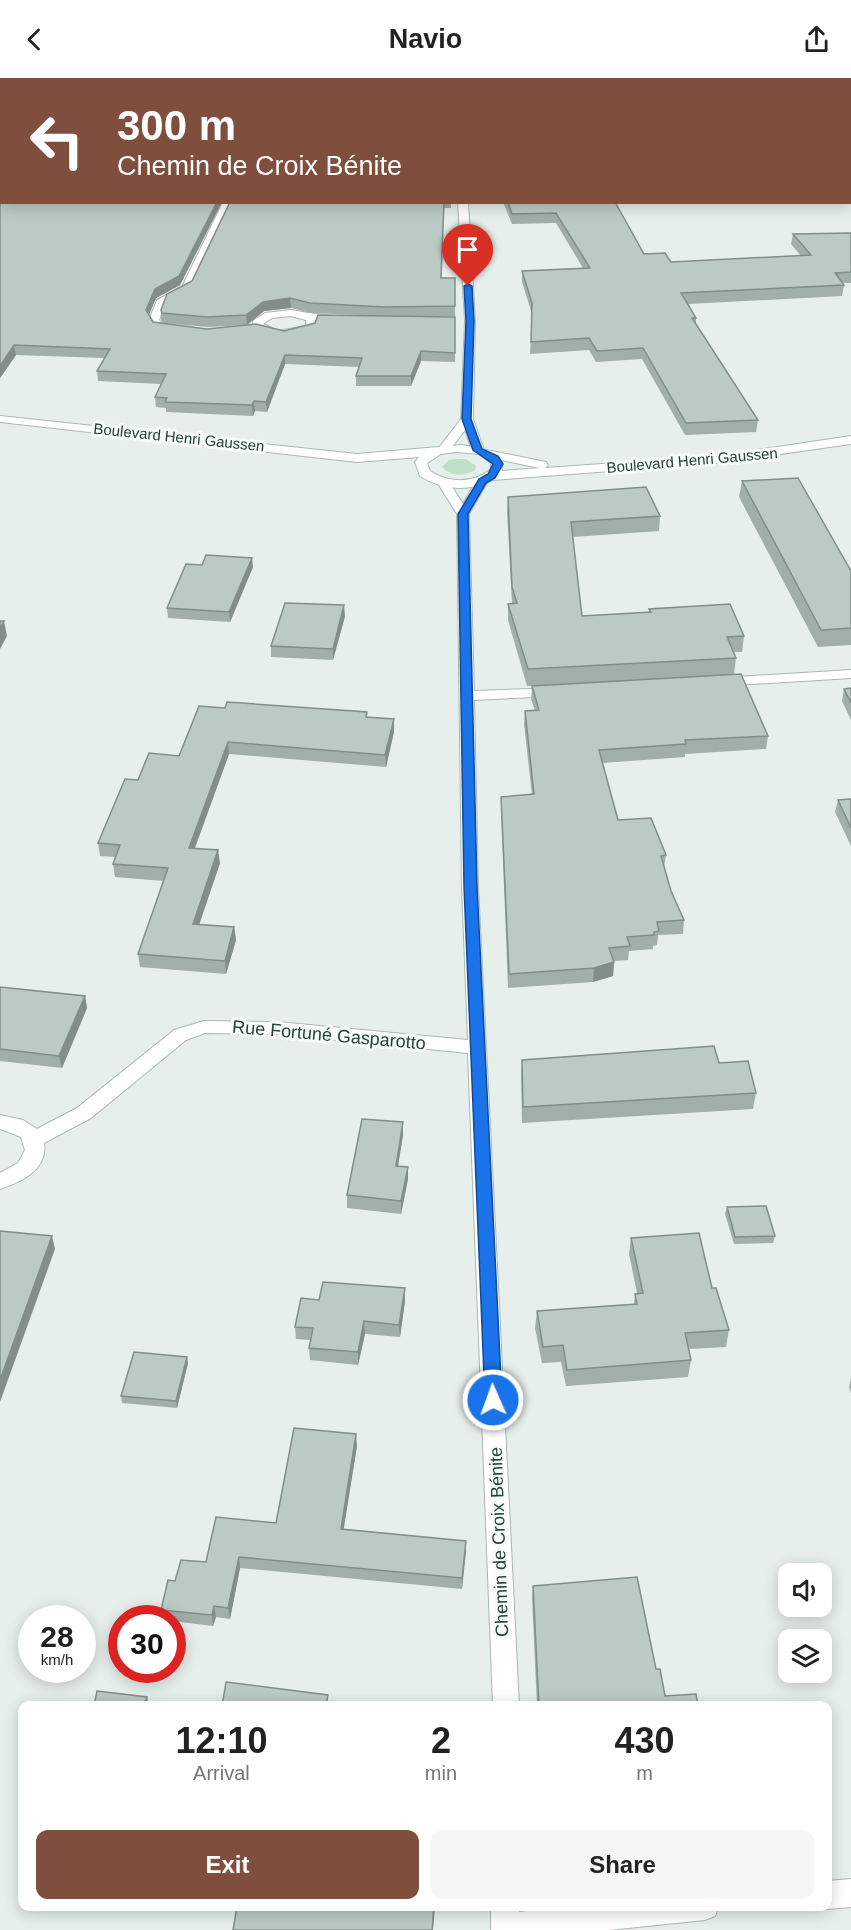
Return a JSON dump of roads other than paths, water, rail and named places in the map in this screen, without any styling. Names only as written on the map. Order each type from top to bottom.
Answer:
[{"type":"street","points":[[186,331],[158,327],[154,320],[162,300],[186,289],[227,204]]},
{"type":"street","points":[[442,482],[463,514],[498,464],[482,452],[467,419],[464,204]]},
{"type":"street","points":[[310,318],[313,323],[311,328],[290,335],[277,335],[254,329],[269,315],[291,313],[310,318],[352,320]]},
{"type":"street","name":"Boulevard Henri Gaussen","points":[[0,419],[357,458],[424,473],[442,482],[463,484],[487,478],[568,468],[714,461],[851,440]]},
{"type":"street","points":[[444,449],[467,419]]},
{"type":"street","name":"Boulevard Henri Gaussen","points":[[357,458],[431,453],[444,449],[482,452],[568,468]]},
{"type":"street","points":[[424,473],[421,462],[431,453]]},
{"type":"street","name":"Chemin de Croix Bénite","points":[[463,514],[470,886],[506,1701]]},
{"type":"street","points":[[707,683],[851,674]]},
{"type":"street","points":[[467,696],[572,692]]},
{"type":"street","name":"Rue Fortuné Gasparotto","points":[[35,1139],[84,1113],[180,1035],[204,1027],[278,1028],[478,1048]]},
{"type":"street","points":[[0,1122],[14,1123],[27,1129],[35,1139],[36,1151],[31,1163],[21,1173],[0,1181]]},
{"type":"street","points":[[832,1895],[851,1893]]},
{"type":"street","points":[[505,1921],[638,1911]]}]
